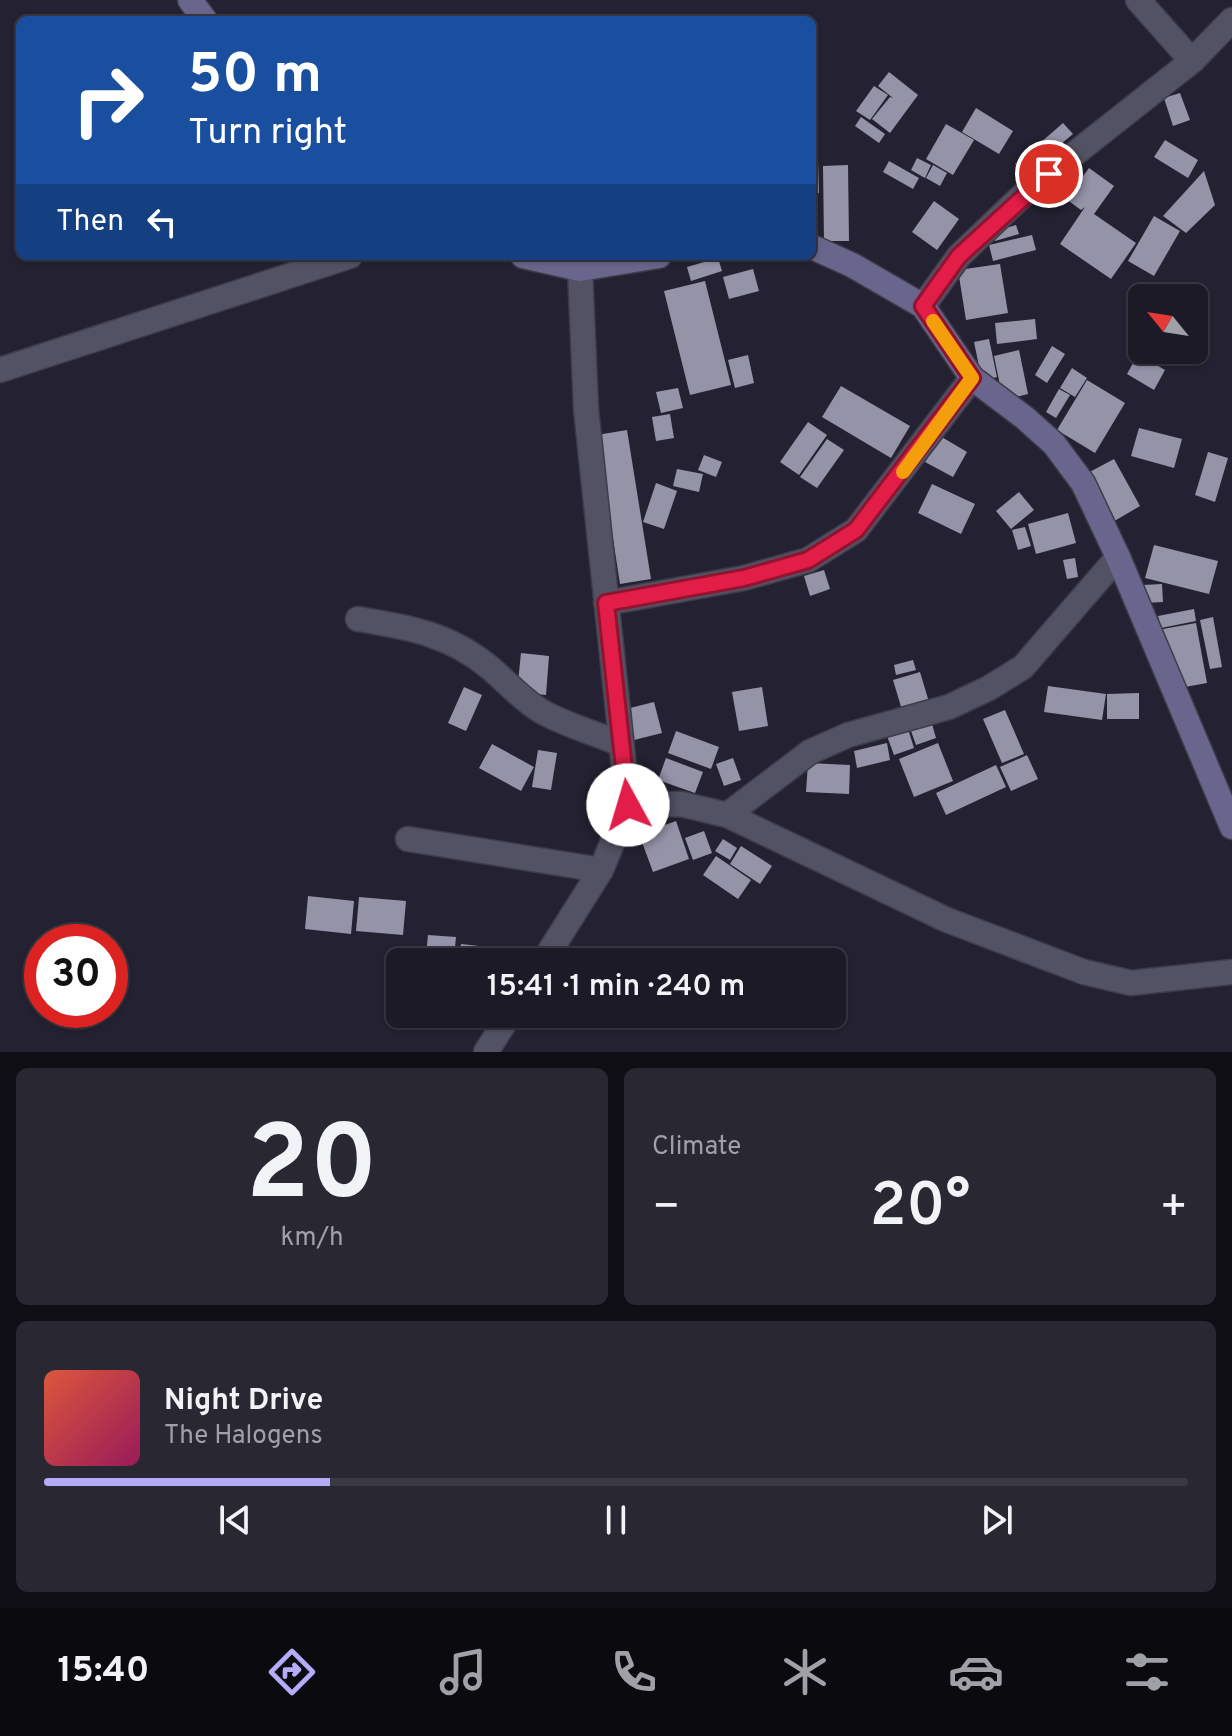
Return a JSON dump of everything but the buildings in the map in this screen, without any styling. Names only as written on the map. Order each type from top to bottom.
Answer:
[{"type":"street","points":[[1138,0],[1192,61]]},
{"type":"street","points":[[923,306],[959,256],[1025,193],[1192,61],[1232,20]]},
{"type":"street","points":[[816,249],[852,265],[923,306],[972,378],[1054,444],[1083,483],[1118,557],[1232,827]]},
{"type":"street","points":[[0,370],[338,260]]},
{"type":"street","points":[[541,260],[580,269],[635,260]]},
{"type":"street","points":[[552,948],[601,870],[628,805],[586,409],[580,269]]},
{"type":"street","points":[[606,603],[744,578],[808,560],[856,530],[972,378]]},
{"type":"street","points":[[727,815],[810,752],[848,735],[949,707],[1023,667],[1118,557]]},
{"type":"street","points":[[358,619],[414,628],[459,646],[542,712],[621,744]]},
{"type":"street","points":[[628,805],[681,804],[727,815],[947,920],[1084,972],[1131,983],[1232,972]]},
{"type":"street","points":[[408,839],[601,870]]},
{"type":"street","points":[[486,1052],[501,1028]]},
{"type":"slow traffic","points":[[903,472],[972,378],[933,321]]},
{"type":"route","points":[[628,805],[606,603],[744,578],[808,560],[856,530],[972,378],[923,306],[959,256],[1049,174]]}]
